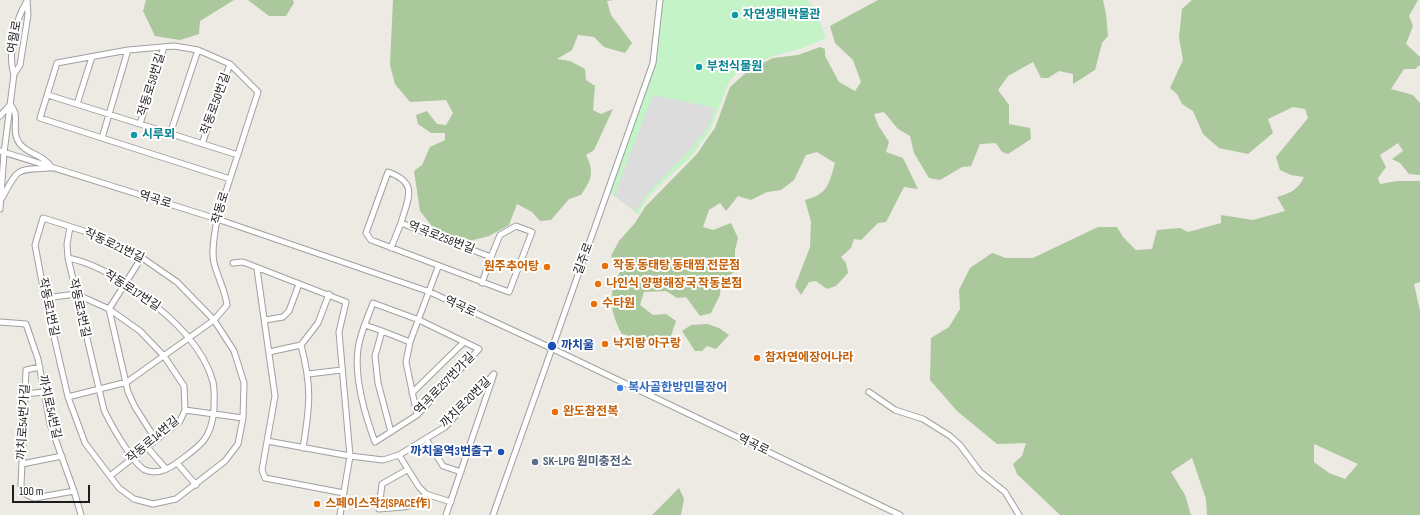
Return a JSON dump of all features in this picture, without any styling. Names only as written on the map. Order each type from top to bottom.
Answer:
[{"type":"street","name":"여월로","points":[[14,74],[10,64],[19,15],[27,0]]},
{"type":"street","name":"여월로","points":[[0,209],[2,152],[14,74],[20,65],[28,15],[27,0]]},
{"type":"street","name":"길주로","points":[[493,515],[653,63],[660,0]]},
{"type":"street","points":[[230,64],[198,50],[174,46],[128,50],[57,64],[40,118],[230,179]]},
{"type":"street","name":"작동로58번길","points":[[140,124],[164,47]]},
{"type":"street","points":[[102,138],[128,50]]},
{"type":"street","points":[[170,134],[198,50]]},
{"type":"street","points":[[78,104],[92,57]]},
{"type":"street","name":"작동로","points":[[68,397],[127,382],[214,320],[226,305],[226,294],[214,262],[214,239],[217,219],[258,92],[230,64]]},
{"type":"street","name":"작동로50번길","points":[[202,144],[230,64]]},
{"type":"street","points":[[48,95],[238,155]]},
{"type":"street","points":[[0,116],[10,104],[15,113],[15,133],[18,141],[24,148],[46,160],[52,168]]},
{"type":"street","name":"역곡로","points":[[2,152],[217,219],[430,292],[551,348],[900,515]]},
{"type":"street","points":[[0,200],[14,175],[20,170],[52,168]]},
{"type":"street","name":"역곡로258번길","points":[[388,172],[407,182],[410,192],[401,223],[492,257],[500,235],[516,226],[532,232],[510,292],[371,240],[366,233],[388,172]]},
{"type":"street","name":"작동로21번길","points":[[43,218],[87,232],[142,257],[177,282],[214,320],[234,351],[244,383],[243,418],[238,444],[225,461],[196,485]]},
{"type":"street","name":"작동로1번길","points":[[43,218],[35,245],[44,298],[68,397],[85,443],[119,488],[134,499],[153,504],[176,499],[196,485]]},
{"type":"street","points":[[391,248],[401,223]]},
{"type":"street","name":"작동로3번길","points":[[70,227],[67,244],[68,258],[104,410],[114,432],[143,469],[152,472],[166,469]]},
{"type":"street","points":[[142,257],[109,309],[127,382],[128,392],[135,407],[156,440]]},
{"type":"street","points":[[482,282],[492,257]]},
{"type":"street","name":"작동로17번길","points":[[68,258],[80,260],[126,284],[165,312],[188,338],[207,366],[213,382],[214,396],[211,428],[203,441],[177,463],[166,469]]},
{"type":"street","points":[[233,263],[243,262],[257,269],[329,294],[346,302],[339,332],[350,456],[340,515]]},
{"type":"street","points":[[417,415],[406,362],[410,342],[430,292],[438,266]]},
{"type":"street","points":[[257,269],[275,396],[262,470],[266,478],[344,493]]},
{"type":"street","points":[[264,320],[283,318],[289,311],[299,284]]},
{"type":"street","points":[[44,298],[76,294]]},
{"type":"street","name":"작동로14번길","points":[[76,294],[109,309],[140,331],[164,356],[184,386],[185,410],[180,421],[110,476]]},
{"type":"street","points":[[269,352],[301,345],[318,323],[329,294]]},
{"type":"street","name":"역곡로257번가길","points":[[373,302],[419,320],[479,349],[417,415],[375,442],[365,413],[357,364],[358,348],[373,302]]},
{"type":"street","name":"까치로54번길","points":[[0,322],[26,324],[40,367],[50,424],[81,515]]},
{"type":"street","points":[[365,325],[410,342]]},
{"type":"street","points":[[382,331],[375,356],[378,383],[391,432]]},
{"type":"street","points":[[412,393],[464,342]]},
{"type":"street","points":[[301,345],[308,374],[310,409],[303,448]]},
{"type":"street","name":"까치로54번가길","points":[[40,367],[26,370],[21,484],[23,491],[28,496],[35,498],[74,491]]},
{"type":"street","points":[[308,374],[342,370]]},
{"type":"street","name":"까치로20번길","points":[[267,441],[350,456],[383,460],[399,455],[445,427],[494,374],[461,472]]},
{"type":"street","points":[[25,394],[44,392]]},
{"type":"street","points":[[869,392],[895,410],[923,419],[950,436],[960,445],[980,472],[1005,492],[1019,515]]},
{"type":"street","points":[[185,410],[243,418]]},
{"type":"street","points":[[426,439],[443,466],[461,472],[446,515]]},
{"type":"street","points":[[147,447],[166,469]]},
{"type":"street","points":[[399,455],[407,470],[426,494],[451,502]]},
{"type":"street","points":[[22,464],[62,456]]},
{"type":"street","points":[[177,463],[196,485]]},
{"type":"street","points":[[407,470],[382,484],[379,509],[418,504],[426,494]]},
{"type":"green space","points":[[146,0],[234,0],[200,21],[199,34],[180,40],[155,36],[143,11]]},
{"type":"green space","points":[[248,0],[293,0],[294,3],[286,16],[269,16]]},
{"type":"green space","points":[[393,0],[614,0],[607,1],[611,15],[632,43],[625,53],[604,47],[594,37],[578,35],[572,50],[557,59],[570,61],[585,69],[586,80],[595,86],[593,110],[601,114],[613,109],[594,150],[586,155],[589,161],[591,176],[581,195],[569,199],[551,220],[540,221],[532,212],[517,204],[509,225],[489,236],[469,241],[435,230],[420,211],[414,171],[422,165],[430,147],[445,140],[445,133],[431,133],[418,124],[416,115],[427,111],[437,124],[446,125],[453,113],[446,100],[410,102],[395,84],[390,65]]},
{"type":"green space","points":[[660,0],[807,0],[815,9],[826,38],[803,48],[773,56],[738,71],[728,84],[710,130],[690,158],[648,197],[638,214],[609,192],[653,63]]},
{"type":"green space","points":[[878,0],[1103,0],[1108,36],[1102,43],[1095,70],[1073,84],[1073,74],[1059,71],[1048,78],[1041,78],[1033,62],[1008,76],[998,90],[1009,105],[1009,124],[1030,128],[1031,139],[1008,154],[1002,152],[996,143],[980,144],[971,166],[962,167],[940,180],[929,178],[914,153],[910,136],[898,129],[884,112],[874,114],[878,125],[889,142],[886,152],[903,158],[918,189],[904,187],[886,222],[878,223],[861,240],[854,239],[851,248],[841,257],[846,263],[848,273],[836,286],[827,289],[816,281],[809,282],[801,295],[795,286],[810,247],[811,222],[805,200],[819,195],[823,191],[829,182],[835,163],[817,152],[806,155],[794,180],[781,190],[767,192],[751,200],[738,196],[726,211],[720,203],[709,210],[703,227],[713,230],[731,223],[738,238],[735,250],[735,271],[721,282],[720,295],[711,313],[700,316],[686,297],[677,298],[666,291],[644,292],[640,305],[653,315],[666,314],[676,321],[670,339],[660,343],[622,334],[612,307],[612,294],[621,268],[622,260],[615,262],[611,256],[619,241],[635,223],[645,207],[697,154],[715,128],[730,87],[749,70],[773,58],[798,55],[820,47],[825,49],[825,56],[839,82],[855,91],[861,82],[853,60],[835,43],[830,26]]},
{"type":"green space","points":[[1192,0],[1418,0],[1409,16],[1413,26],[1406,44],[1420,57],[1420,65],[1415,69],[1404,69],[1391,89],[1413,95],[1420,103],[1420,175],[1409,174],[1400,163],[1392,159],[1403,151],[1398,143],[1380,155],[1386,167],[1378,178],[1380,184],[1397,181],[1420,181],[1420,282],[1414,284],[1420,311],[1420,515],[1207,515],[1206,499],[1192,458],[1171,472],[1185,495],[1191,515],[1060,515],[1017,474],[1013,464],[1022,456],[1026,443],[997,444],[957,411],[930,380],[931,338],[949,327],[960,309],[959,290],[970,268],[992,253],[1006,258],[1033,258],[1098,227],[1117,227],[1123,237],[1136,250],[1152,249],[1157,230],[1180,228],[1188,232],[1221,223],[1221,215],[1253,220],[1285,211],[1277,197],[1296,188],[1304,177],[1291,175],[1280,170],[1276,157],[1308,118],[1305,109],[1293,107],[1268,119],[1273,133],[1248,154],[1219,148],[1203,134],[1193,111],[1182,104],[1177,94],[1170,88],[1183,60],[1179,37],[1182,9]],"holes":[[[1314,444],[1358,464],[1345,479],[1329,473],[1314,462]]]},
{"type":"green space","points":[[707,324],[719,328],[729,335],[716,349],[707,346],[702,351],[695,351],[682,331],[691,325]]},
{"type":"green space","points":[[679,488],[684,499],[681,515],[652,515]]},
{"type":"shaded area","points":[[653,95],[715,108],[709,125],[691,149],[652,188],[635,211],[614,196]]},
{"type":"place","name":"자연생태박물관","points":[[735,15]]},
{"type":"place","name":"부천식물원","points":[[699,67]]},
{"type":"place","name":"시루뫼","points":[[134,135]]},
{"type":"place","name":"작동 동태탕 동태찜 전문점","points":[[605,266]]},
{"type":"place","name":"원주추어탕","points":[[547,267]]},
{"type":"place","name":"나인식 양평해장국 작동본점","points":[[598,284]]},
{"type":"place","name":"수타원","points":[[594,304]]},
{"type":"place","name":"낙지랑 아구랑","points":[[605,344]]},
{"type":"place","name":"까치울","points":[[552,346]]},
{"type":"place","name":"참자연에장어나라","points":[[757,358]]},
{"type":"place","name":"복사골한방민믈장어","points":[[620,388]]},
{"type":"place","name":"완도참전복","points":[[555,412]]},
{"type":"place","name":"까치울역3번출구","points":[[501,452]]},
{"type":"place","name":"SK-LPG 원미충전소","points":[[535,462]]},
{"type":"place","name":"스페이스작2(SPACE作)","points":[[317,504]]}]
